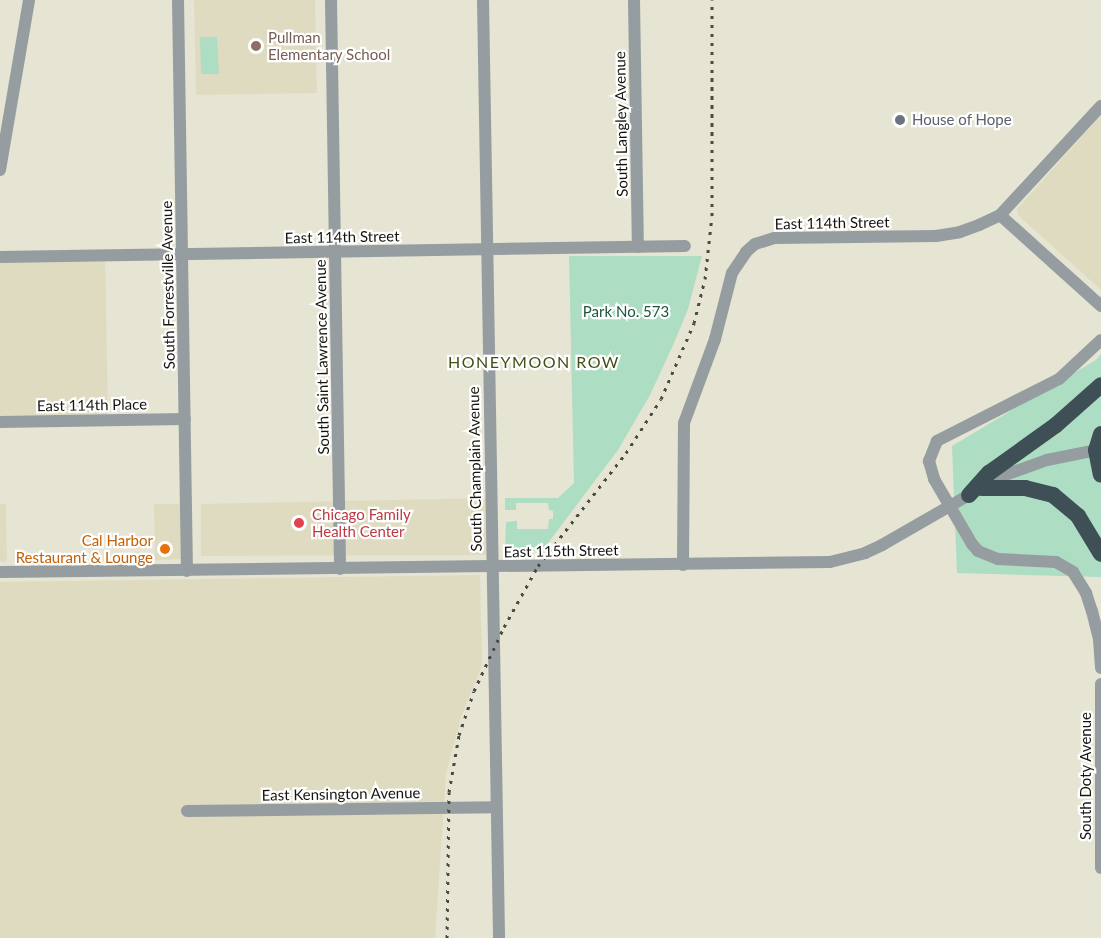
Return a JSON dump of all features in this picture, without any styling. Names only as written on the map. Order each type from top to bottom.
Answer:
[{"type":"highway","points":[[975,491],[989,473],[1056,424],[1101,385]]},
{"type":"highway","points":[[1099,444],[1101,475]]},
{"type":"highway","points":[[975,491],[1025,488],[1053,495],[1078,516],[1101,554]]},
{"type":"street","points":[[0,170],[29,0]]},
{"type":"street","name":"South Forrestville Avenue","points":[[178,0],[187,570]]},
{"type":"street","name":"South Saint Lawrence Avenue","points":[[331,0],[340,569]]},
{"type":"street","name":"South Champlain Avenue","points":[[483,0],[499,938]]},
{"type":"street","name":"South Langley Avenue","points":[[634,0],[638,247]]},
{"type":"street","points":[[1101,106],[999,215],[1101,306]]},
{"type":"street","name":"East 114th Street","points":[[684,565],[684,423],[715,339],[732,273],[746,252],[755,244],[775,238],[936,236],[960,232],[999,215]]},
{"type":"street","name":"East 114th Street","points":[[0,257],[685,246]]},
{"type":"street","points":[[1101,340],[1059,379],[937,441],[928,460],[934,479],[972,544],[988,556],[1056,562],[1073,572],[1086,593],[1092,611],[1099,639],[1101,668]]},
{"type":"street","name":"East 114th Place","points":[[0,422],[185,419]]},
{"type":"street","name":"East 115th Street","points":[[0,572],[830,562],[873,549],[1002,476],[1099,444]]},
{"type":"street","name":"South Doty Avenue","points":[[1101,684],[1101,868]]},
{"type":"street","name":"East Kensington Avenue","points":[[187,811],[496,807]]},
{"type":"shaded area","name":"Pullman Elementary School","points":[[194,0],[315,0],[317,93],[196,95]]},
{"type":"shaded area","points":[[1101,115],[1101,290],[1018,215],[1017,209]]},
{"type":"shaded area","points":[[105,256],[108,418],[0,419],[0,257]]},
{"type":"shaded area","points":[[488,498],[489,555],[201,556],[201,504]]},
{"type":"shaded area","points":[[0,504],[6,504],[7,562],[0,562]]},
{"type":"shaded area","points":[[154,504],[180,504],[181,559],[155,560]]},
{"type":"shaded area","points":[[480,575],[482,666],[461,717],[446,774],[435,938],[0,938],[0,582]]},
{"type":"green space","points":[[200,37],[217,37],[219,74],[201,74]]},
{"type":"green space","name":"Park No. 573","points":[[569,256],[702,256],[688,309],[674,343],[650,395],[618,450],[542,551],[505,551],[506,522],[517,521],[517,529],[548,529],[549,519],[553,519],[553,511],[549,510],[548,503],[516,503],[516,510],[505,510],[505,498],[558,498],[574,483]]},
{"type":"green space","points":[[1101,354],[1101,577],[957,573],[952,446],[1096,360]]},
{"type":"railway","points":[[447,938],[449,792],[459,735],[474,691],[504,627],[538,566],[626,453],[661,399],[694,323],[705,279],[712,216],[712,0]]},
{"type":"place","name":"Pullman Elementary School","points":[[256,46]]},
{"type":"place","name":"House of Hope","points":[[900,120]]},
{"type":"place","name":"Chicago Family Health Center","points":[[299,523]]},
{"type":"place","name":"Cal Harbor Restaurant & Lounge","points":[[165,549]]},
{"type":"district","name":"HONEYMOON ROW","points":[[534,362]]}]
